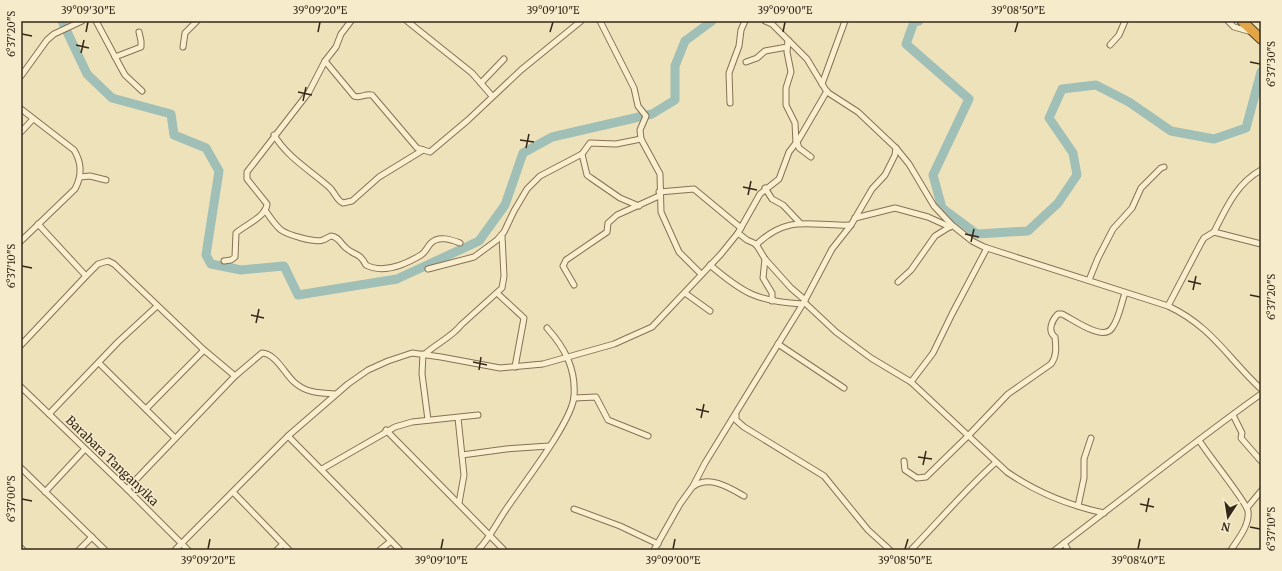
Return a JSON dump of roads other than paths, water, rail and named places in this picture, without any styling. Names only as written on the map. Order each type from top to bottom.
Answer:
[{"type":"highway","points":[[1242,21],[1258,36]]},
{"type":"street","points":[[21,76],[47,40],[54,34],[82,21]]},
{"type":"street","points":[[96,21],[125,75],[142,91]]},
{"type":"street","points":[[183,47],[185,33],[197,21]]},
{"type":"street","points":[[351,21],[341,34],[336,48],[325,61],[309,92],[274,135],[246,176],[267,204],[266,210],[272,220],[284,232],[304,239],[319,241],[323,241],[331,236],[337,237],[347,249],[362,258],[366,265],[378,269],[388,268],[423,254],[431,242],[434,241],[448,239],[460,243]]},
{"type":"street","points":[[407,21],[481,83],[492,96]]},
{"type":"street","points":[[325,61],[354,96],[359,98],[370,94],[373,96],[417,148],[425,151],[433,151],[492,96],[581,21]]},
{"type":"street","points":[[600,21],[634,88],[638,106],[646,116],[640,130],[640,138],[660,174],[659,194],[661,212],[680,252],[701,274]]},
{"type":"street","points":[[730,103],[729,73],[739,46],[741,30],[745,21]]},
{"type":"street","points":[[765,21],[772,24],[807,58],[827,91],[858,112],[896,148],[909,164],[934,206],[951,226],[972,241],[987,248],[1168,306],[1186,314],[1205,330],[1261,389]]},
{"type":"street","points":[[822,84],[845,21]]},
{"type":"street","points":[[1110,45],[1119,35],[1125,21]]},
{"type":"street","points":[[1228,21],[1234,27],[1258,36]]},
{"type":"street","points":[[115,57],[140,47],[141,42],[139,32]]},
{"type":"street","points":[[788,40],[787,47],[791,68],[786,88],[786,105],[795,123],[796,142],[799,148],[811,157]]},
{"type":"street","points":[[746,62],[757,58],[765,51],[787,47]]},
{"type":"street","points":[[481,83],[504,59]]},
{"type":"street","points":[[175,550],[288,436],[335,394],[368,370],[412,353],[500,368],[543,364],[614,344],[646,331],[660,320],[740,230],[757,198],[765,188],[781,175],[789,152],[827,91]]},
{"type":"street","points":[[21,109],[74,150],[79,157],[80,177],[75,189],[21,241]]},
{"type":"street","points":[[21,132],[32,119]]},
{"type":"street","points":[[274,135],[288,153],[329,186],[338,200],[344,203],[352,201],[379,177],[425,151]]},
{"type":"street","points":[[428,420],[422,366],[424,354],[436,344],[457,331],[461,325],[502,288],[504,281],[502,236],[518,203],[527,189],[540,176],[582,154],[590,144],[616,144],[640,138]]},
{"type":"street","points":[[654,550],[680,504],[693,486],[704,463],[737,412],[803,302],[832,248],[851,225],[872,189],[885,175],[896,155],[896,148]]},
{"type":"street","points":[[582,154],[587,175],[620,198],[639,206]]},
{"type":"street","points":[[1089,280],[1098,258],[1113,229],[1132,208],[1142,188],[1161,168],[1164,167]]},
{"type":"street","points":[[1168,306],[1204,238],[1214,232],[1224,211],[1241,185],[1261,170]]},
{"type":"street","points":[[80,177],[90,176],[106,180]]},
{"type":"street","points":[[765,188],[772,199],[782,205],[800,223]]},
{"type":"street","points":[[574,285],[565,270],[564,261],[604,234],[610,220],[617,215],[639,206],[659,194],[694,189],[740,230],[747,240],[756,245],[765,260],[803,302],[836,332],[871,358],[911,382],[947,414],[995,462],[1023,483],[1078,506],[1104,513]]},
{"type":"street","points":[[855,218],[895,208],[928,217],[951,226]]},
{"type":"street","points":[[224,261],[231,260],[235,257],[236,233],[266,210]]},
{"type":"street","points":[[756,245],[767,235],[792,223],[851,225]]},
{"type":"street","points":[[38,224],[86,276]]},
{"type":"street","points":[[898,282],[911,270],[935,236],[951,226]]},
{"type":"street","points":[[1214,232],[1261,244]]},
{"type":"street","points":[[428,269],[474,256],[502,236]]},
{"type":"street","points":[[911,382],[933,353],[987,248]]},
{"type":"street","points":[[765,260],[763,278],[772,293],[772,301]]},
{"type":"street","points":[[21,345],[86,276],[98,264],[104,261],[110,262],[204,350],[236,376]]},
{"type":"street","points":[[710,265],[750,295],[772,301],[803,302]]},
{"type":"street","points":[[497,293],[524,318],[515,367]]},
{"type":"street","points":[[685,293],[710,310]]},
{"type":"street","points":[[904,461],[905,470],[917,478],[923,478],[968,436],[1008,394],[1051,364],[1054,360],[1056,347],[1055,337],[1051,334],[1050,328],[1056,316],[1062,314],[1088,328],[1102,333],[1108,332],[1114,324],[1124,293]]},
{"type":"street","points":[[49,414],[157,306]]},
{"type":"street","points":[[478,550],[490,536],[549,446],[563,423],[574,398],[574,384],[569,357],[547,328]]},
{"type":"street","points":[[778,344],[844,388]]},
{"type":"street","points":[[146,409],[204,350]]},
{"type":"street","points":[[127,489],[175,438],[257,356],[265,353],[272,358],[293,382],[314,393],[335,394]]},
{"type":"street","points":[[99,363],[175,438]]},
{"type":"street","name":"Barabara Tanganyika","points":[[21,387],[188,550]]},
{"type":"street","points":[[1055,550],[1166,464],[1261,394]]},
{"type":"street","points":[[574,398],[596,397],[608,420],[648,436]]},
{"type":"street","points":[[737,412],[736,420],[744,427],[769,441],[829,481],[868,530],[890,550]]},
{"type":"street","points":[[322,469],[386,430],[412,422],[478,415]]},
{"type":"street","points":[[1233,415],[1242,433],[1241,438],[1261,461]]},
{"type":"street","points":[[458,418],[464,482],[459,503]]},
{"type":"street","points":[[386,430],[504,550]]},
{"type":"street","points":[[288,436],[400,550]]},
{"type":"street","points":[[1078,506],[1084,478],[1084,459],[1091,438]]},
{"type":"street","points":[[1199,440],[1247,508]]},
{"type":"street","points":[[462,456],[506,449],[549,446]]},
{"type":"street","points":[[45,492],[84,450]]},
{"type":"street","points":[[911,550],[946,514],[968,488],[995,462]]},
{"type":"street","points":[[21,468],[105,550]]},
{"type":"street","points":[[693,486],[705,481],[716,483],[744,496]]},
{"type":"street","points":[[1231,550],[1246,523],[1247,508],[1261,491]]},
{"type":"street","points":[[233,492],[261,520],[282,545],[289,550]]},
{"type":"street","points":[[574,509],[620,526],[658,544]]},
{"type":"street","points":[[79,550],[92,537]]},
{"type":"street","points":[[380,550],[390,541]]},
{"type":"street","points":[[1064,543],[1068,550]]},
{"type":"street","points":[[277,550],[282,545]]},
{"type":"waterway","points":[[62,21],[87,74],[112,98],[171,114],[174,135],[206,148],[219,171],[206,255],[211,264],[241,270],[284,266],[298,295],[397,279],[479,241],[505,205],[523,153],[552,137],[652,114],[675,100],[675,66],[685,41],[712,21]]},
{"type":"waterway","points":[[919,21],[914,22],[906,44],[969,99],[933,175],[942,208],[977,234],[1028,231],[1058,203],[1077,175],[1073,153],[1049,118],[1062,89],[1096,85],[1129,102],[1171,131],[1214,139],[1246,128],[1261,72]]}]
